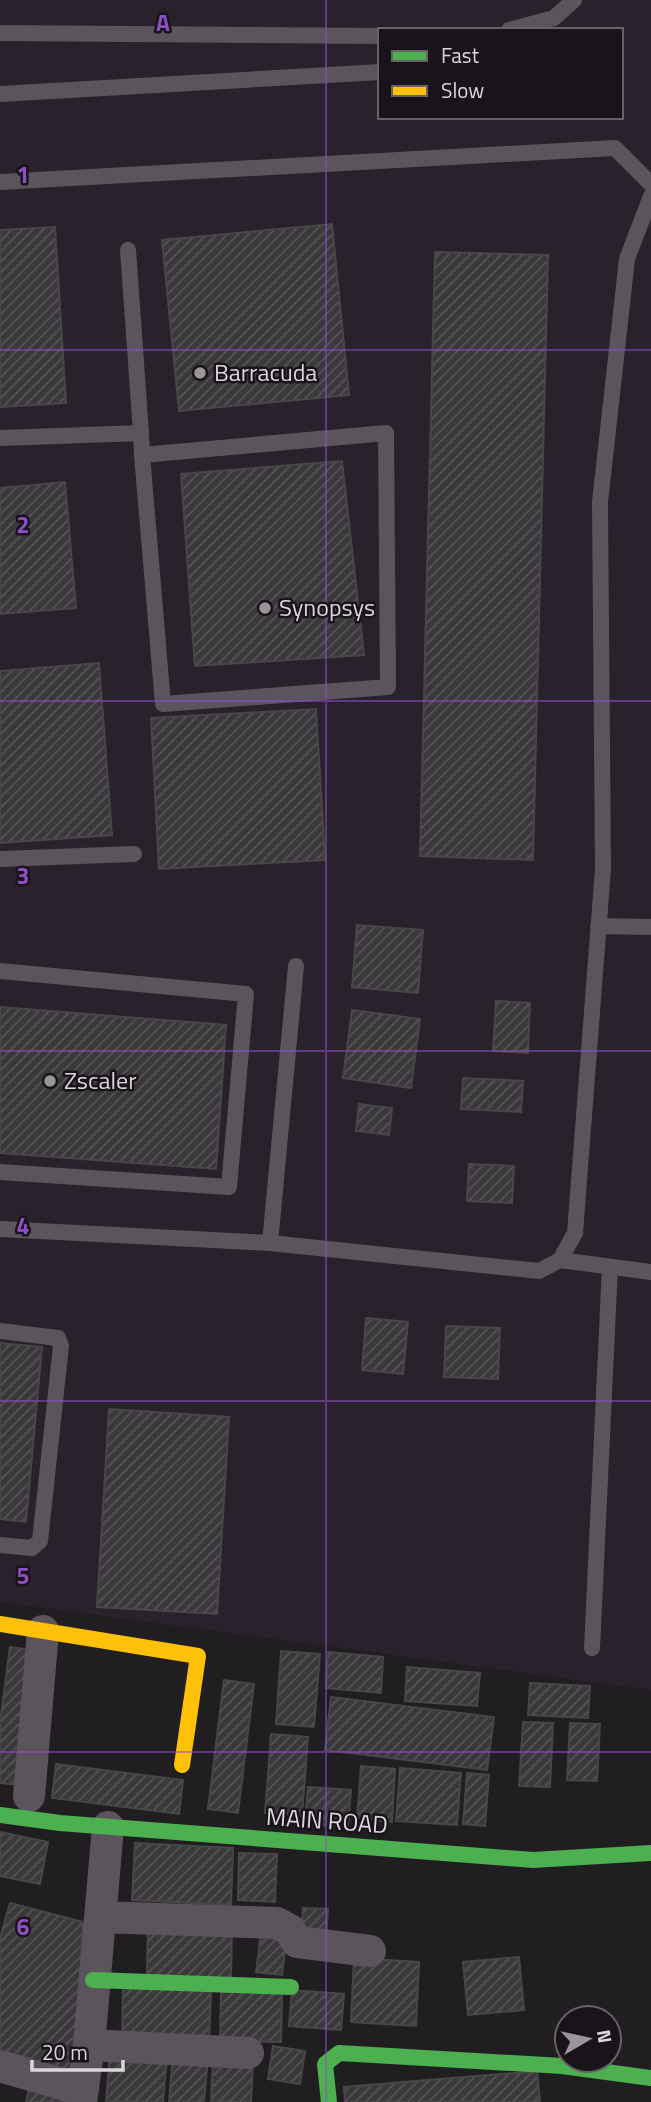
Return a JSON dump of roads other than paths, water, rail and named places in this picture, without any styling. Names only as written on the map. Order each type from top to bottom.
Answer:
[{"type":"street","points":[[0,1624],[198,1656],[182,1765]]},
{"type":"street","points":[[29,1796],[43,1631]]},
{"type":"street","name":"MAIN ROAD","points":[[0,1815],[108,1827],[533,1860],[651,1853]]},
{"type":"street","points":[[0,2066],[82,2096],[108,1827]]},
{"type":"street","points":[[100,1917],[277,1923],[290,1930],[297,1942],[370,1951]]},
{"type":"street","points":[[93,1980],[291,1987]]},
{"type":"street","points":[[89,2045],[248,2053]]},
{"type":"street","points":[[329,2102],[325,2064],[339,2053],[562,2066],[651,2078]]},
{"type":"lane","points":[[516,28],[554,18],[575,0]]},
{"type":"lane","points":[[0,33],[378,36]]},
{"type":"lane","points":[[0,94],[378,72]]},
{"type":"lane","points":[[0,182],[615,148],[651,184]]},
{"type":"lane","points":[[0,1230],[270,1243],[539,1271],[560,1260],[575,1233],[603,869],[600,502],[627,259],[651,196]]},
{"type":"lane","points":[[128,250],[142,455],[163,704],[387,687],[386,433],[142,455]]},
{"type":"lane","points":[[0,438],[141,433]]},
{"type":"lane","points":[[0,859],[135,854]]},
{"type":"lane","points":[[598,926],[651,927]]},
{"type":"lane","points":[[270,1243],[296,966]]},
{"type":"lane","points":[[0,971],[246,994],[229,1187],[0,1172]]},
{"type":"lane","points":[[560,1260],[651,1272]]},
{"type":"lane","points":[[592,1648],[610,1266]]},
{"type":"lane","points":[[0,1331],[58,1338],[61,1342],[40,1541],[32,1548],[0,1545]]},
{"type":"place","name":"Barracuda","points":[[200,373]]},
{"type":"place","name":"Synopsys","points":[[265,608]]},
{"type":"place","name":"Zscaler","points":[[50,1081]]}]
